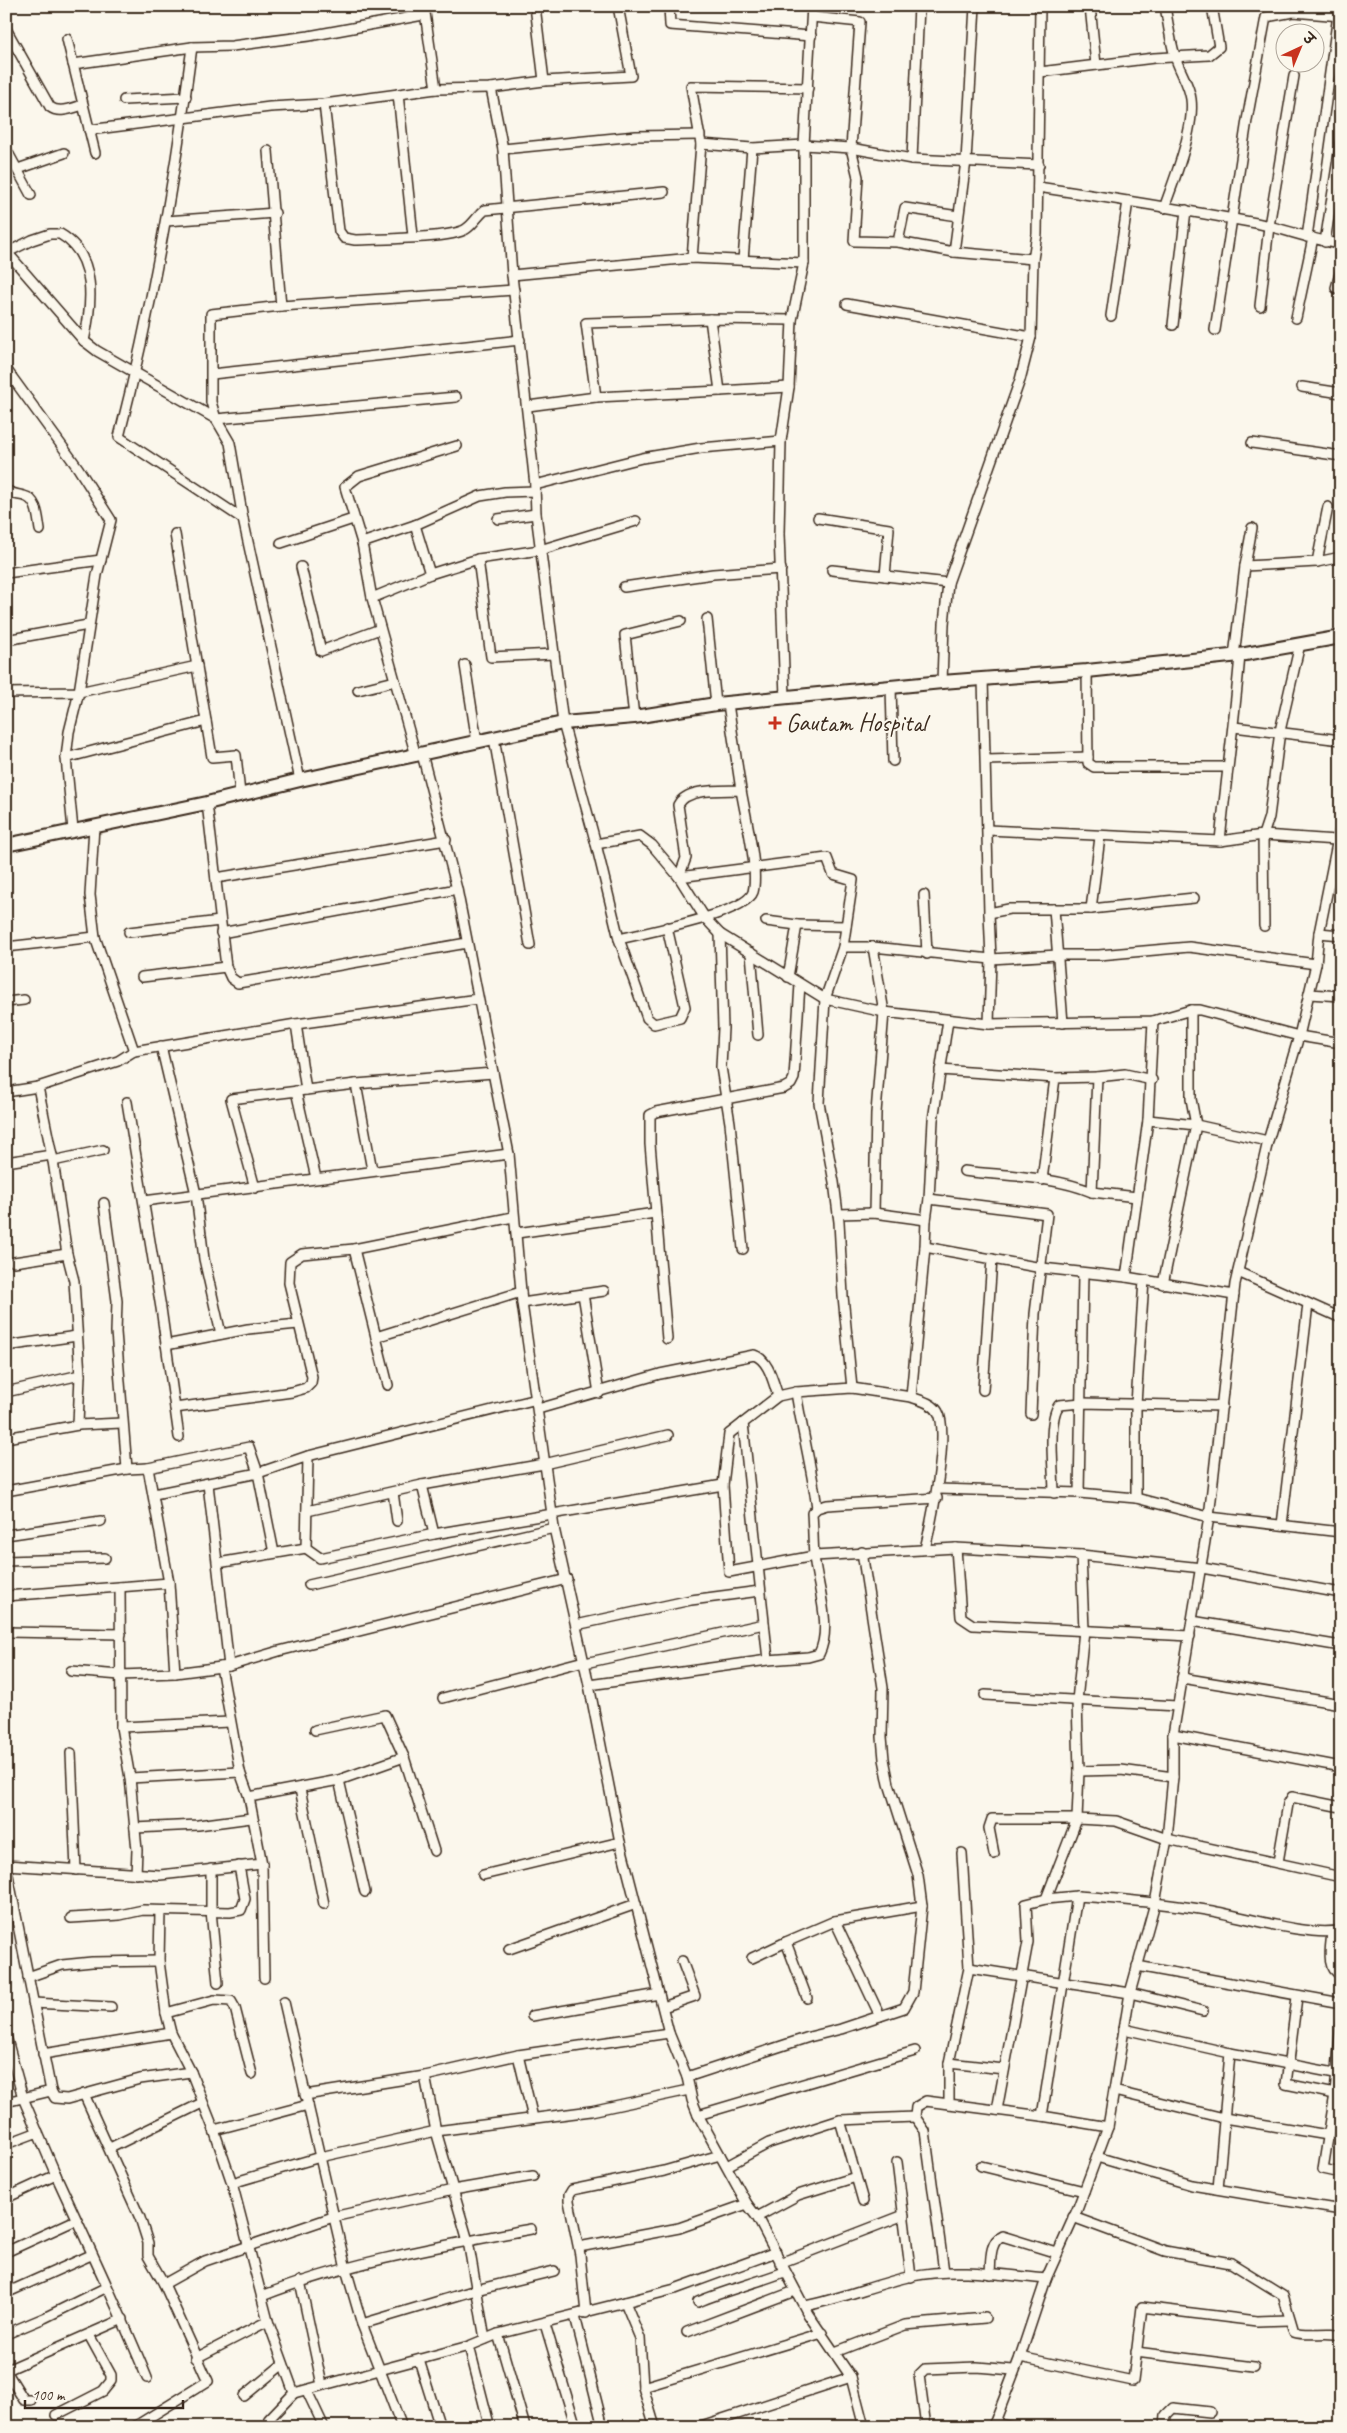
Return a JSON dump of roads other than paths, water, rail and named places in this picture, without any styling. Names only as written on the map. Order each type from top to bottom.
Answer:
[{"type":"street","points":[[535,6],[544,80]]},
{"type":"street","points":[[89,130],[183,120],[270,107],[324,104],[436,90],[491,88],[544,80],[631,76],[618,6]]},
{"type":"street","points":[[669,6],[670,25],[811,36]]},
{"type":"street","points":[[785,697],[779,534],[781,441],[789,387],[792,320],[804,263],[804,145],[812,6]]},
{"type":"street","points":[[912,159],[919,6]]},
{"type":"street","points":[[954,252],[966,161],[975,6]]},
{"type":"street","points":[[942,682],[944,624],[948,583],[1020,380],[1031,337],[1033,259],[1037,234],[1039,166],[1040,6]]},
{"type":"street","points":[[1090,6],[1096,65]]},
{"type":"street","points":[[1164,208],[1180,158],[1191,107],[1186,81],[1175,58],[1165,6]]},
{"type":"street","points":[[1040,72],[1154,58],[1210,55],[1216,51],[1219,42],[1212,6]]},
{"type":"street","points":[[1215,330],[1234,219],[1247,120],[1266,17],[1294,9],[1339,15],[1310,237],[1296,318]]},
{"type":"street","points":[[73,64],[192,47],[232,46],[300,37],[424,11],[436,90]]},
{"type":"street","points":[[812,17],[860,22],[851,148],[858,178],[854,241],[898,242],[954,252],[1033,259]]},
{"type":"street","points":[[6,28],[50,107],[54,110],[61,110],[83,105]]},
{"type":"street","points":[[67,39],[95,153]]},
{"type":"street","points":[[192,47],[183,120],[166,221],[136,372],[119,437],[243,519]]},
{"type":"street","points":[[1260,306],[1269,226],[1294,76]]},
{"type":"street","points":[[692,258],[700,139],[691,86],[808,88]]},
{"type":"street","points":[[491,88],[503,149],[512,275],[528,406],[536,514],[563,723],[596,844],[619,939],[646,1018],[654,1024],[672,1022],[680,1018],[685,1007],[667,927]]},
{"type":"street","points":[[398,94],[413,236]]},
{"type":"street","points":[[124,100],[186,96]]},
{"type":"street","points":[[324,104],[339,231],[344,238],[355,240],[458,232],[468,228],[476,217],[485,210],[508,206],[664,192]]},
{"type":"street","points":[[503,149],[636,136],[700,139],[752,148],[804,145],[851,148],[912,159],[1039,166]]},
{"type":"street","points":[[1325,242],[1341,140]]},
{"type":"street","points":[[742,260],[752,148]]},
{"type":"street","points":[[6,149],[31,195]]},
{"type":"street","points":[[268,151],[275,213],[281,306]]},
{"type":"street","points":[[18,169],[64,152]]},
{"type":"street","points":[[1038,187],[1234,219],[1269,226],[1325,242],[1341,244]]},
{"type":"street","points":[[1111,316],[1128,201]]},
{"type":"street","points":[[898,242],[905,208],[958,216]]},
{"type":"street","points":[[1173,325],[1186,210]]},
{"type":"street","points":[[166,221],[275,213]]},
{"type":"street","points":[[84,341],[90,314],[92,289],[82,256],[77,248],[60,234],[50,234],[7,252],[84,341],[96,350],[216,419],[456,397]]},
{"type":"street","points":[[512,275],[692,258],[804,263]]},
{"type":"street","points":[[1336,288],[1341,270]]},
{"type":"street","points":[[300,780],[243,519],[230,442],[216,419],[211,402],[211,314],[281,306],[514,290]]},
{"type":"street","points":[[847,304],[1031,337]]},
{"type":"street","points":[[596,397],[586,323],[710,319],[792,320]]},
{"type":"street","points":[[710,319],[720,390]]},
{"type":"street","points":[[212,374],[520,340]]},
{"type":"street","points":[[7,373],[78,468],[111,520],[88,625],[79,692],[69,732],[66,758],[73,830]]},
{"type":"street","points":[[528,406],[596,397],[789,387]]},
{"type":"street","points":[[1302,387],[1341,393]]},
{"type":"street","points":[[362,543],[416,525],[480,496],[535,488],[642,458],[701,448],[781,441]]},
{"type":"street","points":[[1252,443],[1341,456]]},
{"type":"street","points":[[457,446],[359,476],[345,487],[353,519],[362,543],[372,598],[395,682],[446,840],[468,943],[509,1154],[522,1303],[554,1528],[590,1685],[620,1842],[669,2033],[687,2077],[689,2090],[698,2115],[747,2204],[757,2217],[795,2291],[851,2377],[864,2427]]},
{"type":"street","points":[[6,490],[13,495],[30,498],[34,503],[40,530]]},
{"type":"street","points":[[1317,562],[1328,507]]},
{"type":"street","points":[[498,519],[536,514]]},
{"type":"street","points":[[818,518],[889,529],[885,576]]},
{"type":"street","points":[[281,543],[353,519]]},
{"type":"street","points":[[372,598],[430,574],[478,560],[540,550],[636,521]]},
{"type":"street","points":[[416,525],[430,574]]},
{"type":"street","points":[[1220,841],[1226,767],[1234,727],[1244,566],[1252,528]]},
{"type":"street","points":[[175,534],[212,758],[236,755],[240,794]]},
{"type":"street","points":[[1244,566],[1317,562],[1341,557]]},
{"type":"street","points":[[6,573],[101,560]]},
{"type":"street","points":[[478,560],[491,658],[554,654]]},
{"type":"street","points":[[301,567],[321,651],[380,628]]},
{"type":"street","points":[[624,588],[713,574],[781,569]]},
{"type":"street","points":[[832,570],[948,583]]},
{"type":"street","points":[[619,939],[705,918],[742,904],[750,898],[753,890],[754,869],[742,790],[722,704],[707,619]]},
{"type":"street","points":[[634,717],[625,635],[681,621]]},
{"type":"street","points":[[6,640],[88,625]]},
{"type":"street","points":[[6,845],[207,803],[300,780],[563,723],[634,717],[785,697],[942,682],[1087,672],[1237,655],[1341,638]]},
{"type":"street","points":[[1264,926],[1262,835],[1269,817],[1280,731],[1300,644]]},
{"type":"street","points":[[464,665],[477,742]]},
{"type":"street","points":[[6,693],[79,692],[197,666]]},
{"type":"street","points":[[1087,672],[1088,763],[1094,766],[1226,767]]},
{"type":"street","points":[[983,679],[991,959],[989,1024]]},
{"type":"street","points":[[358,690],[395,682]]},
{"type":"street","points":[[891,687],[893,761]]},
{"type":"street","points":[[66,758],[206,721]]},
{"type":"street","points":[[1234,727],[1280,731],[1341,740]]},
{"type":"street","points":[[494,738],[530,945]]},
{"type":"street","points":[[986,760],[1088,757]]},
{"type":"street","points":[[679,877],[686,858],[678,806],[680,800],[693,794],[742,790]]},
{"type":"street","points":[[207,803],[226,967],[231,978],[238,984],[468,943]]},
{"type":"street","points":[[1012,2427],[994,2425],[1020,2357],[1046,2279],[1084,2191],[1108,2127],[1130,1992],[1155,1902],[1166,1839],[1173,1777],[1173,1734],[1209,1517],[1234,1295],[1268,1141],[1300,1036],[1316,964],[1319,933],[1336,840],[1341,824]]},
{"type":"street","points":[[94,826],[90,895],[95,937],[134,1051]]},
{"type":"street","points":[[988,830],[1100,837],[1220,841],[1262,835],[1336,840]]},
{"type":"street","points":[[596,844],[640,836],[652,845],[679,877],[705,918],[720,934],[825,999],[884,1012],[989,1024],[1153,1021],[1190,1010],[1200,1010],[1300,1036],[1341,1043]]},
{"type":"street","points":[[1091,909],[1100,837]]},
{"type":"street","points":[[216,878],[446,840]]},
{"type":"street","points":[[679,877],[754,869],[827,858],[833,874],[853,880],[844,947],[825,999],[819,1103],[838,1214],[843,1296],[852,1388]]},
{"type":"street","points":[[221,933],[457,889]]},
{"type":"street","points":[[924,896],[927,954]]},
{"type":"street","points":[[989,913],[1009,909],[1091,909],[1194,898]]},
{"type":"street","points":[[1054,909],[1063,1023]]},
{"type":"street","points":[[129,932],[220,921]]},
{"type":"street","points":[[766,921],[846,926]]},
{"type":"street","points":[[788,977],[797,924]]},
{"type":"street","points":[[1319,933],[1341,936]]},
{"type":"street","points":[[720,934],[723,1028],[720,1068],[726,1098],[743,1250]]},
{"type":"street","points":[[6,947],[95,937]]},
{"type":"street","points":[[844,947],[873,947],[927,954],[991,959],[1058,955],[1099,955],[1189,948],[1316,964]]},
{"type":"street","points":[[873,947],[884,1012],[876,1113],[874,1213]]},
{"type":"street","points":[[751,953],[758,1036]]},
{"type":"street","points":[[142,977],[226,967]]},
{"type":"street","points":[[667,1339],[655,1213],[650,1115],[726,1098],[784,1088],[791,1084],[794,1078],[800,984]]},
{"type":"street","points":[[1309,994],[1341,996]]},
{"type":"street","points":[[6,1092],[38,1087],[118,1061],[134,1051],[296,1024],[478,999]]},
{"type":"street","points":[[6,1002],[24,1000]]},
{"type":"street","points":[[1163,1284],[1196,1125],[1190,1100],[1190,1010]]},
{"type":"street","points":[[911,1396],[929,1199],[933,1120],[948,1020]]},
{"type":"street","points":[[1126,1277],[1148,1120],[1152,1080],[1153,1021]]},
{"type":"street","points":[[296,1024],[306,1090]]},
{"type":"street","points":[[161,1046],[196,1194],[204,1260],[221,1334]]},
{"type":"street","points":[[940,1070],[1055,1078],[1124,1074],[1152,1080]]},
{"type":"street","points":[[254,1188],[231,1099],[356,1084],[494,1073]]},
{"type":"street","points":[[1092,1192],[1097,1077]]},
{"type":"street","points":[[1042,1180],[1055,1078]]},
{"type":"street","points":[[356,1084],[372,1170]]},
{"type":"street","points":[[38,1087],[53,1158],[67,1254],[74,1281],[80,1375],[78,1425]]},
{"type":"street","points":[[296,1091],[316,1178]]},
{"type":"street","points":[[127,1102],[144,1201],[179,1436]]},
{"type":"street","points":[[1148,1120],[1196,1125],[1268,1141]]},
{"type":"street","points":[[6,1162],[53,1158],[103,1150]]},
{"type":"street","points":[[144,1201],[254,1188],[372,1170],[509,1154]]},
{"type":"street","points":[[964,1171],[1042,1180],[1077,1186],[1092,1192],[1137,1197]]},
{"type":"street","points":[[929,1199],[1046,1214],[1036,1314],[1031,1414]]},
{"type":"street","points":[[104,1203],[117,1301],[116,1332],[127,1468]]},
{"type":"street","points":[[517,1233],[655,1213]]},
{"type":"street","points":[[838,1214],[874,1213],[926,1220]]},
{"type":"street","points":[[175,1408],[306,1388],[311,1383],[312,1377],[288,1283],[290,1262],[302,1254],[354,1250],[513,1217]]},
{"type":"street","points":[[925,1247],[1042,1268],[1083,1274],[1126,1277],[1234,1295]]},
{"type":"street","points":[[354,1250],[388,1385]]},
{"type":"street","points":[[14,1262],[67,1254]]},
{"type":"street","points":[[982,1390],[992,1258]]},
{"type":"street","points":[[1238,1272],[1341,1318]]},
{"type":"street","points":[[1078,1493],[1082,1404],[1083,1274]]},
{"type":"street","points":[[1136,1498],[1136,1404],[1144,1280]]},
{"type":"street","points":[[522,1303],[604,1291]]},
{"type":"street","points":[[376,1337],[521,1292]]},
{"type":"street","points":[[584,1294],[599,1393]]},
{"type":"street","points":[[1282,1525],[1308,1304]]},
{"type":"street","points":[[166,1345],[221,1334],[298,1324]]},
{"type":"street","points":[[6,1346],[78,1336]]},
{"type":"street","points":[[538,1409],[660,1374],[754,1355],[761,1357],[766,1364],[778,1396]]},
{"type":"street","points":[[6,1392],[80,1375]]},
{"type":"street","points":[[925,1549],[937,1498],[942,1423],[938,1411],[930,1404],[911,1396],[852,1388],[796,1392],[778,1396],[729,1434],[723,1485],[729,1572],[814,1556],[956,1548],[1081,1555],[1202,1568],[1341,1594]]},
{"type":"street","points":[[796,1392],[817,1508]]},
{"type":"street","points":[[154,1494],[258,1472],[308,1456],[537,1400]]},
{"type":"street","points":[[1054,1493],[1055,1411],[1059,1405],[1222,1406]]},
{"type":"street","points":[[6,1438],[78,1425],[122,1422]]},
{"type":"street","points":[[743,1423],[768,1660]]},
{"type":"street","points":[[307,1511],[422,1485],[544,1464],[668,1435]]},
{"type":"street","points":[[6,1491],[127,1468],[148,1468],[249,1447],[258,1472],[274,1553]]},
{"type":"street","points":[[306,1548],[308,1456]]},
{"type":"street","points":[[148,1468],[169,1583],[175,1673]]},
{"type":"street","points":[[208,1484],[218,1563],[230,1722],[262,1864],[264,1978]]},
{"type":"street","points":[[422,1485],[434,1534]]},
{"type":"street","points":[[218,1563],[306,1548],[320,1558],[553,1512],[723,1485]]},
{"type":"street","points":[[938,1489],[1078,1493],[1136,1498],[1209,1517],[1341,1532]]},
{"type":"street","points":[[393,1492],[397,1521]]},
{"type":"street","points":[[590,1685],[819,1654],[825,1632],[814,1556],[812,1513],[817,1508],[827,1505],[937,1498]]},
{"type":"street","points":[[6,1535],[101,1521]]},
{"type":"street","points":[[309,1585],[554,1528]]},
{"type":"street","points":[[956,1548],[961,1617],[973,1625],[1190,1636]]},
{"type":"street","points":[[687,2077],[904,2008],[910,1998],[922,1906],[918,1875],[889,1784],[884,1759],[882,1737],[883,1688],[862,1552]]},
{"type":"street","points":[[1046,1899],[1077,1819],[1079,1771],[1077,1701],[1084,1630],[1081,1555]]},
{"type":"street","points":[[6,1561],[105,1558]]},
{"type":"street","points":[[71,1671],[120,1676],[175,1673],[225,1667],[279,1651],[567,1579]]},
{"type":"street","points":[[6,1596],[169,1583]]},
{"type":"street","points":[[120,1587],[121,1727],[130,1778],[137,1850],[136,1874]]},
{"type":"street","points":[[576,1625],[691,1600],[760,1591]]},
{"type":"street","points":[[1192,1621],[1341,1646]]},
{"type":"street","points":[[443,1698],[584,1662],[764,1624]]},
{"type":"street","points":[[6,1632],[121,1634]]},
{"type":"street","points":[[1182,1678],[1341,1704]]},
{"type":"street","points":[[985,1695],[1177,1706]]},
{"type":"street","points":[[316,1730],[386,1716],[404,1757],[434,1851]]},
{"type":"street","points":[[121,1727],[230,1722]]},
{"type":"street","points":[[1173,1734],[1341,1767]]},
{"type":"street","points":[[71,1753],[76,1870]]},
{"type":"street","points":[[248,1797],[300,1789],[339,1780],[404,1757]]},
{"type":"street","points":[[1079,1771],[1121,1770],[1173,1777]]},
{"type":"street","points":[[130,1778],[240,1772]]},
{"type":"street","points":[[339,1780],[365,1892]]},
{"type":"street","points":[[300,1789],[324,1904]]},
{"type":"street","points":[[1278,1862],[1288,1804],[1292,1797],[1341,1807]]},
{"type":"street","points":[[135,1828],[198,1825],[251,1818]]},
{"type":"street","points":[[994,1854],[989,1828],[992,1819],[1116,1820],[1166,1839],[1341,1877]]},
{"type":"street","points":[[483,1875],[620,1842]]},
{"type":"street","points":[[949,2104],[949,2063],[969,1968],[962,1853]]},
{"type":"street","points":[[191,2072],[140,2080],[60,2099],[55,2098],[51,2091],[43,2054],[6,1864],[136,1874],[160,1874],[262,1864]]},
{"type":"street","points":[[71,1918],[160,1911],[230,1912],[241,1910],[244,1906],[239,1866]]},
{"type":"street","points":[[211,1869],[211,1911],[218,1982]]},
{"type":"street","points":[[1042,2116],[1077,1896]]},
{"type":"street","points":[[997,2110],[1028,1942],[1026,1904],[1046,1899],[1077,1896],[1155,1902],[1208,1910],[1302,1929],[1336,1931],[1330,1955],[1331,1964],[1335,1972],[1341,1975]]},
{"type":"street","points":[[509,1949],[562,1928],[636,1904]]},
{"type":"street","points":[[752,1958],[834,1922],[922,1906]]},
{"type":"street","points":[[160,1911],[159,1961],[171,2033],[191,2072],[214,2130],[232,2183],[247,2247],[268,2321],[294,2393]]},
{"type":"street","points":[[834,1922],[880,2016]]},
{"type":"street","points":[[786,1942],[807,1998]]},
{"type":"street","points":[[28,1977],[62,1965],[92,1962],[159,1961]]},
{"type":"street","points":[[663,2007],[695,1996],[682,1961]]},
{"type":"street","points":[[1138,1966],[1341,2003]]},
{"type":"street","points":[[969,1968],[1130,1992],[1203,2011]]},
{"type":"street","points":[[532,2016],[659,1994]]},
{"type":"street","points":[[1297,1996],[1286,2084],[1335,2094]]},
{"type":"street","points":[[166,2012],[214,2000],[231,2001],[235,2008],[252,2074]]},
{"type":"street","points":[[284,2002],[346,2269],[362,2324],[400,2422]]},
{"type":"street","points":[[33,2003],[111,2007]]},
{"type":"street","points":[[1341,2022],[1338,2074],[1323,2169],[1341,2173]]},
{"type":"street","points":[[1124,2029],[1338,2074]]},
{"type":"street","points":[[43,2054],[171,2033]]},
{"type":"street","points":[[305,2095],[425,2076],[518,2054],[669,2033]]},
{"type":"street","points":[[6,2036],[23,2098],[91,2254],[123,2319],[147,2378]]},
{"type":"street","points":[[698,2115],[914,2051]]},
{"type":"street","points":[[1218,2189],[1230,2052]]},
{"type":"street","points":[[518,2054],[533,2118]]},
{"type":"street","points":[[949,2063],[1004,2069]]},
{"type":"street","points":[[425,2076],[436,2131],[468,2241],[485,2339]]},
{"type":"street","points":[[232,2183],[320,2157],[436,2131],[591,2111],[689,2090]]},
{"type":"street","points":[[6,2102],[51,2091]]},
{"type":"street","points":[[1114,2091],[1224,2118],[1328,2135]]},
{"type":"street","points":[[84,2094],[140,2218],[148,2243],[148,2256],[164,2284],[208,2381],[137,2426]]},
{"type":"street","points":[[944,2272],[924,2131],[915,2117],[916,2107],[926,2101],[1042,2116],[1108,2127]]},
{"type":"street","points":[[110,2148],[202,2103]]},
{"type":"street","points":[[214,2130],[308,2105]]},
{"type":"street","points":[[727,2166],[769,2143],[840,2120],[915,2117]]},
{"type":"street","points":[[840,2120],[863,2201]]},
{"type":"street","points":[[6,2144],[38,2132]]},
{"type":"street","points":[[586,2312],[578,2247],[569,2201],[569,2195],[572,2190],[664,2171],[720,2155]]},
{"type":"street","points":[[1096,2157],[1192,2185],[1341,2210]]},
{"type":"street","points":[[897,2162],[911,2276]]},
{"type":"street","points":[[981,2166],[1084,2191]]},
{"type":"street","points":[[6,2198],[56,2175]]},
{"type":"street","points":[[164,2284],[205,2261],[334,2217],[453,2190],[533,2176]]},
{"type":"street","points":[[757,2217],[798,2195],[856,2177]]},
{"type":"street","points":[[578,2247],[679,2228],[747,2204]]},
{"type":"street","points":[[780,2263],[904,2215]]},
{"type":"street","points":[[1073,2217],[1165,2251],[1231,2263],[1283,2295],[1294,2332],[1302,2335],[1330,2333],[1341,2336]]},
{"type":"street","points":[[6,2252],[76,2220]]},
{"type":"street","points":[[262,2296],[300,2281],[346,2269],[468,2241],[531,2229]]},
{"type":"street","points":[[990,2274],[993,2245],[997,2238],[1002,2236],[1058,2253]]},
{"type":"street","points":[[273,2427],[269,2419],[294,2393],[469,2346],[498,2334],[546,2324],[676,2289],[776,2252]]},
{"type":"street","points":[[6,2293],[91,2254]]},
{"type":"street","points":[[362,2324],[476,2290],[554,2271]]},
{"type":"street","points":[[698,2302],[784,2272]]},
{"type":"street","points":[[805,2306],[835,2300],[911,2276],[944,2272],[1046,2279]]},
{"type":"street","points":[[300,2281],[322,2384]]},
{"type":"street","points":[[6,2334],[44,2318],[107,2287]]},
{"type":"street","points":[[687,2332],[795,2291]]},
{"type":"street","points":[[625,2302],[640,2338],[643,2387],[655,2427]]},
{"type":"street","points":[[1020,2357],[1133,2381],[1142,2306],[1257,2321],[1289,2320]]},
{"type":"street","points":[[575,2316],[603,2427]]},
{"type":"street","points":[[835,2352],[905,2325],[985,2318]]},
{"type":"street","points":[[31,2400],[24,2400],[6,2371],[123,2319]]},
{"type":"street","points":[[196,2358],[268,2321]]},
{"type":"street","points":[[546,2324],[576,2427]]},
{"type":"street","points":[[643,2387],[822,2333]]},
{"type":"street","points":[[498,2334],[525,2427]]},
{"type":"street","points":[[56,2415],[103,2391],[111,2381],[111,2375],[90,2335]]},
{"type":"street","points":[[469,2346],[488,2420]]},
{"type":"street","points":[[1136,2352],[1254,2367]]},
{"type":"street","points":[[419,2360],[440,2427]]},
{"type":"street","points":[[244,2396],[283,2364]]},
{"type":"street","points":[[926,2427],[919,2383],[920,2375],[925,2369],[977,2368],[1014,2370]]},
{"type":"street","points":[[698,2427],[851,2377]]},
{"type":"street","points":[[307,2391],[324,2427]]},
{"type":"street","points":[[1165,2427],[1166,2415],[1173,2408],[1210,2412]]},
{"type":"place","name":"Gautam Hospital","points":[[775,723]]}]
